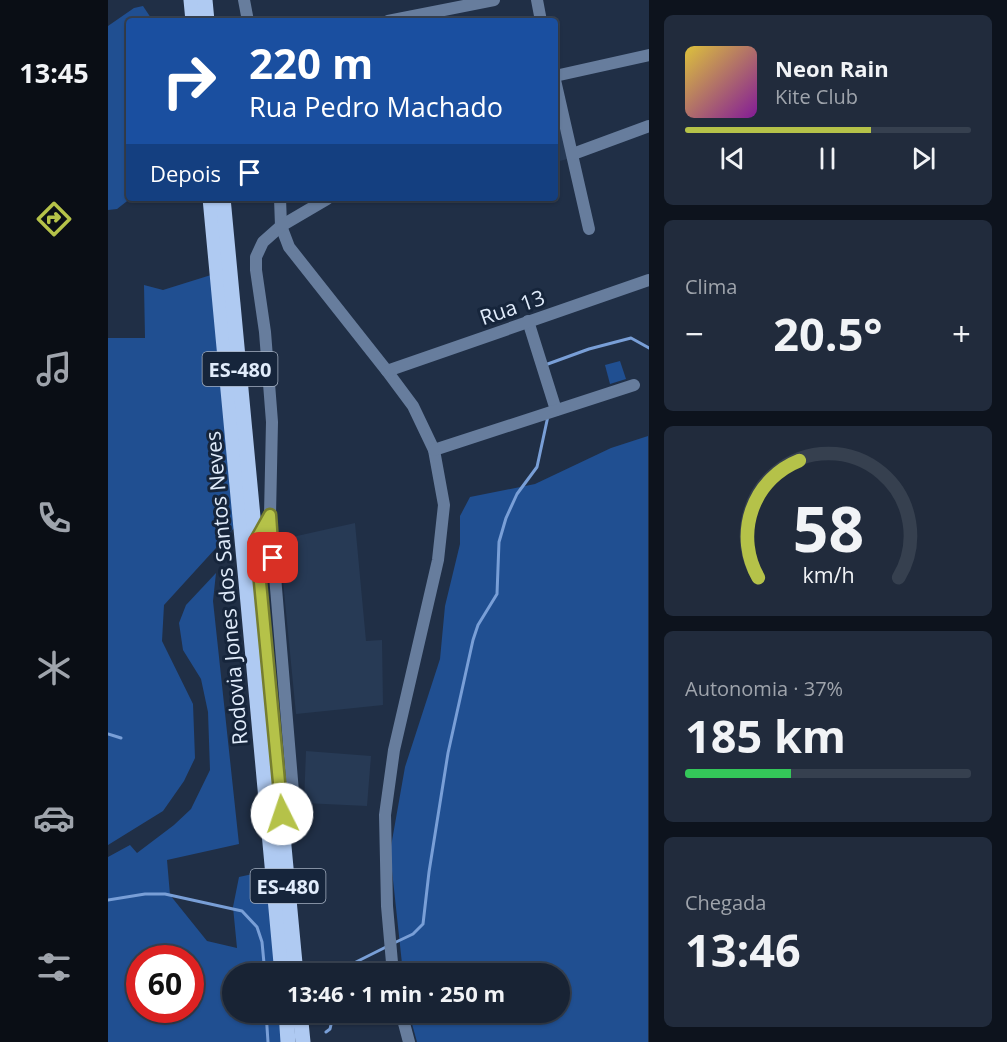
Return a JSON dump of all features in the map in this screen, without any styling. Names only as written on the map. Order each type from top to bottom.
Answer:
[{"type":"main road","points":[[191,0],[193,18]]},
{"type":"main road","points":[[205,0],[207,18]]},
{"type":"main road","name":"Rodovia Jones dos Santos Neves","points":[[210,201],[250,607],[281,963]]},
{"type":"main road","name":"Rodovia Jones dos Santos Neves","points":[[223,201],[295,963]]},
{"type":"main road","points":[[287,1023],[288,1042]]},
{"type":"main road","points":[[301,1023],[303,1042]]},
{"type":"street","points":[[244,0],[247,18]]},
{"type":"street","points":[[398,18],[439,5],[494,0]]},
{"type":"street","points":[[537,0],[540,18]]},
{"type":"street","points":[[558,75],[648,55]]},
{"type":"street","points":[[558,92],[589,229]]},
{"type":"street","points":[[573,154],[648,126]]},
{"type":"street","points":[[280,201],[281,226],[289,247],[413,406],[434,450],[444,505],[442,532],[430,596],[394,750],[385,815],[387,906],[392,963]]},
{"type":"street","points":[[284,847],[293,819],[294,804],[270,515],[272,422],[256,257],[263,242],[281,226],[325,201]]},
{"type":"street","name":"Rua 13","points":[[387,370],[648,280]]},
{"type":"street","points":[[528,321],[556,410]]},
{"type":"street","points":[[434,450],[634,385]]},
{"type":"street","points":[[256,540],[270,515]]},
{"type":"street","points":[[403,1023],[409,1042]]},
{"type":"shaded area","points":[[143,6],[151,18],[126,18],[127,201],[117,209],[108,210],[108,26],[134,8]]},
{"type":"shaded area","points":[[558,120],[568,159],[558,161]]},
{"type":"shaded area","points":[[211,275],[236,526],[164,605],[162,641],[193,704],[195,758],[184,781],[163,811],[108,845],[108,338],[145,338],[144,285],[163,290]]},
{"type":"shaded area","points":[[620,361],[626,379],[610,384],[605,365]]},
{"type":"shaded area","points":[[648,436],[648,1042],[417,1042],[412,1023],[570,1023],[570,963],[402,963],[390,852],[405,767],[440,659],[445,606],[460,544],[460,516],[470,497],[535,484],[611,448]]},
{"type":"shaded area","points":[[355,523],[366,641],[382,640],[383,705],[296,714],[279,540]]},
{"type":"shaded area","points":[[216,573],[213,601],[239,844],[167,860],[170,895],[207,941],[237,948],[233,907],[239,877],[267,871],[275,963],[222,963],[222,1023],[280,1023],[282,1042],[108,1042],[108,857],[130,845],[137,853],[174,825],[191,809],[210,770],[208,712],[201,679],[183,650],[179,623],[186,605]]},
{"type":"shaded area","points":[[306,751],[371,756],[367,806],[304,803]]},
{"type":"waterway","points":[[545,365],[589,349],[631,338],[649,348]]},
{"type":"waterway","points":[[394,943],[413,934],[423,924],[448,753],[473,640],[478,625],[497,594],[499,542],[506,518],[517,494],[537,467],[548,416]]},
{"type":"waterway","points":[[108,734],[121,738]]},
{"type":"waterway","points":[[108,900],[145,894],[165,894],[242,911],[257,927],[262,942],[264,963]]},
{"type":"waterway","points":[[354,963],[386,947]]},
{"type":"waterway","points":[[267,1023],[268,1042]]},
{"type":"waterway","points":[[326,1032],[330,1029],[331,1023]]},
{"type":"route","points":[[273,558],[270,515],[256,540],[282,814]]}]
